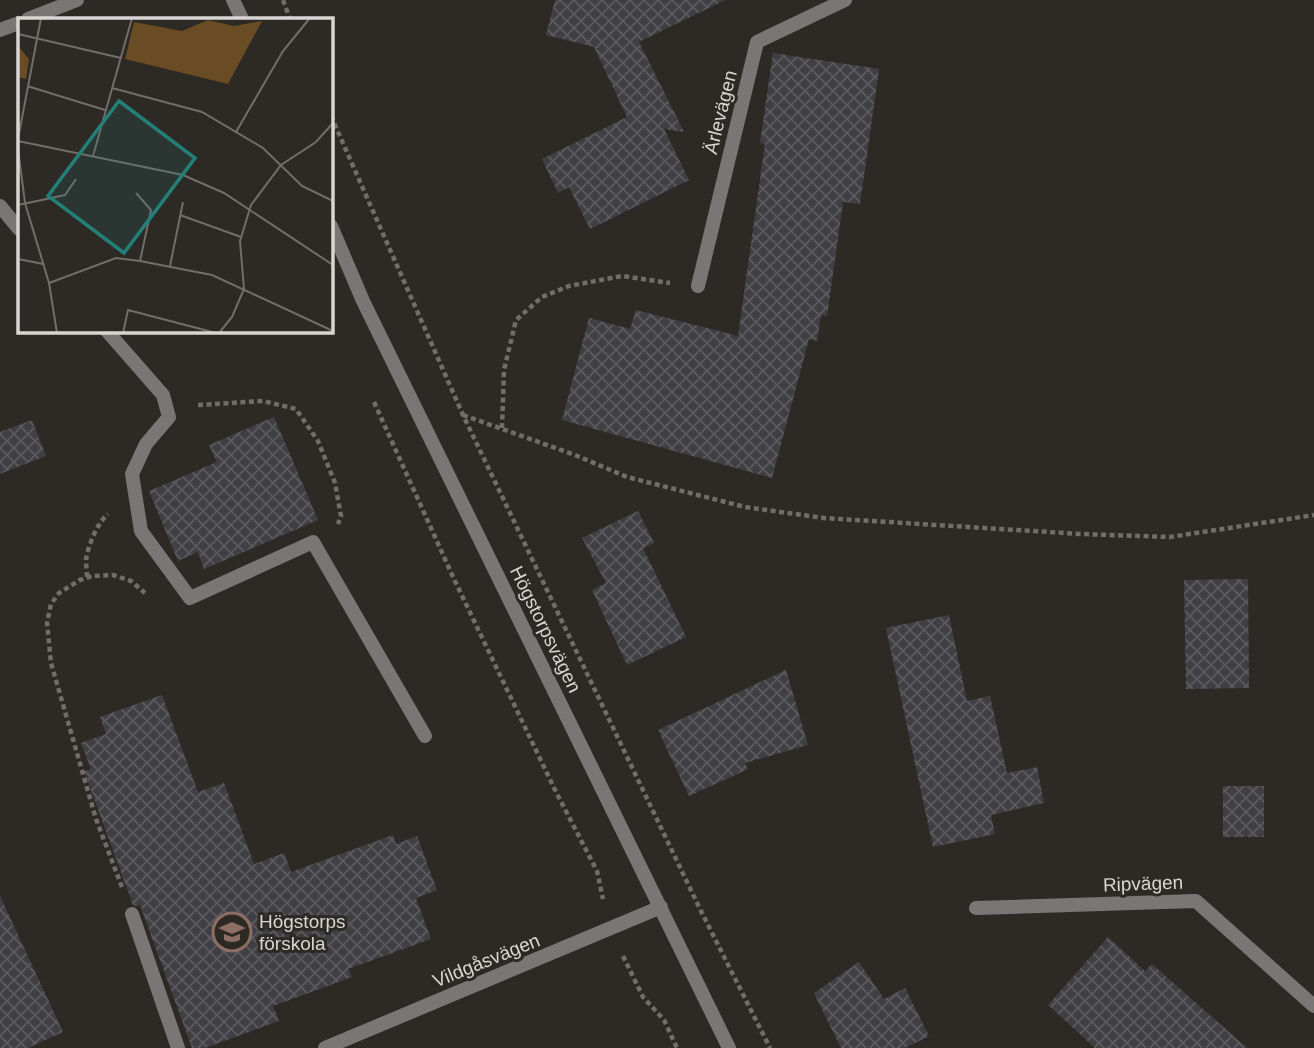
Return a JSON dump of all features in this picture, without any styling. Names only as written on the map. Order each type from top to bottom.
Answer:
[{"type":"street","points":[[31,18],[77,0]]},
{"type":"street","points":[[233,0],[242,18]]},
{"type":"street","name":"Ärlevägen","points":[[698,286],[757,42],[845,0]]},
{"type":"street","points":[[0,30],[18,23]]},
{"type":"street","points":[[0,206],[18,228]]},
{"type":"street","name":"Högstorpsvägen","points":[[332,228],[369,313],[729,1048]]},
{"type":"street","points":[[108,332],[163,395],[169,417],[146,444],[132,474],[141,531],[190,598],[313,542],[425,736]]},
{"type":"street","name":"Ripvägen","points":[[976,908],[1196,901],[1314,1006]]},
{"type":"street","name":"Vildgåsvägen","points":[[325,1048],[661,907]]},
{"type":"street","points":[[132,914],[178,1048]]},
{"type":"path","points":[[283,0],[290,18]]},
{"type":"path","points":[[332,118],[463,415],[700,909],[770,1048]]},
{"type":"path","points":[[502,428],[504,370],[516,320],[542,297],[569,286],[622,276],[698,286]]},
{"type":"path","points":[[372,398],[460,592],[597,871],[610,930],[643,998],[664,1020],[677,1048]]},
{"type":"path","points":[[166,409],[263,401],[296,409],[318,441],[335,484],[341,516],[332,538],[319,552]]},
{"type":"path","points":[[463,415],[575,455],[627,477],[745,507],[824,518],[1170,537],[1314,515]]},
{"type":"path","points":[[87,578],[86,559],[97,527],[105,516],[136,497]]},
{"type":"path","points":[[132,914],[96,819],[51,663],[47,623],[51,604],[60,593],[92,576],[113,575],[131,581],[149,597],[166,606],[190,598]]},
{"type":"building","points":[[555,0],[725,0],[639,42],[684,132],[664,129],[689,180],[590,229],[569,187],[558,193],[542,159],[627,117],[594,47],[546,35]]},
{"type":"building","points":[[773,53],[879,69],[860,204],[843,202],[827,316],[821,315],[817,341],[809,339],[772,478],[562,420],[589,318],[630,329],[636,310],[738,336],[765,144],[760,143]]},
{"type":"building","points":[[274,417],[318,520],[204,569],[198,552],[178,561],[149,491],[217,462],[209,445]]},
{"type":"building","points":[[32,420],[46,456],[0,474],[0,432]]},
{"type":"building","points":[[638,511],[654,543],[643,548],[686,637],[627,665],[592,590],[606,583],[582,538]]},
{"type":"building","points":[[1248,579],[1249,688],[1186,689],[1184,580]]},
{"type":"building","points":[[949,615],[967,701],[990,696],[1007,773],[1037,767],[1044,803],[991,815],[995,834],[933,847],[886,628]]},
{"type":"building","points":[[786,670],[808,745],[745,763],[748,769],[689,796],[658,730]]},
{"type":"building","points":[[162,695],[198,792],[224,783],[254,864],[284,853],[291,872],[393,835],[396,844],[417,836],[437,890],[416,898],[431,939],[348,969],[352,977],[273,1006],[279,1021],[205,1048],[192,1048],[140,905],[133,905],[84,771],[91,769],[81,743],[106,734],[100,717]]},
{"type":"building","points":[[1223,786],[1264,786],[1264,837],[1223,837]]},
{"type":"building","points":[[0,896],[63,1032],[28,1048],[0,1048]]},
{"type":"building","points":[[1108,937],[1145,971],[1152,964],[1247,1048],[1095,1048],[1048,1005]]},
{"type":"building","points":[[859,962],[884,999],[905,988],[929,1036],[905,1048],[841,1048],[814,993]]},
{"type":"place","name":"Högstorps förskola","points":[[232,932]]}]
